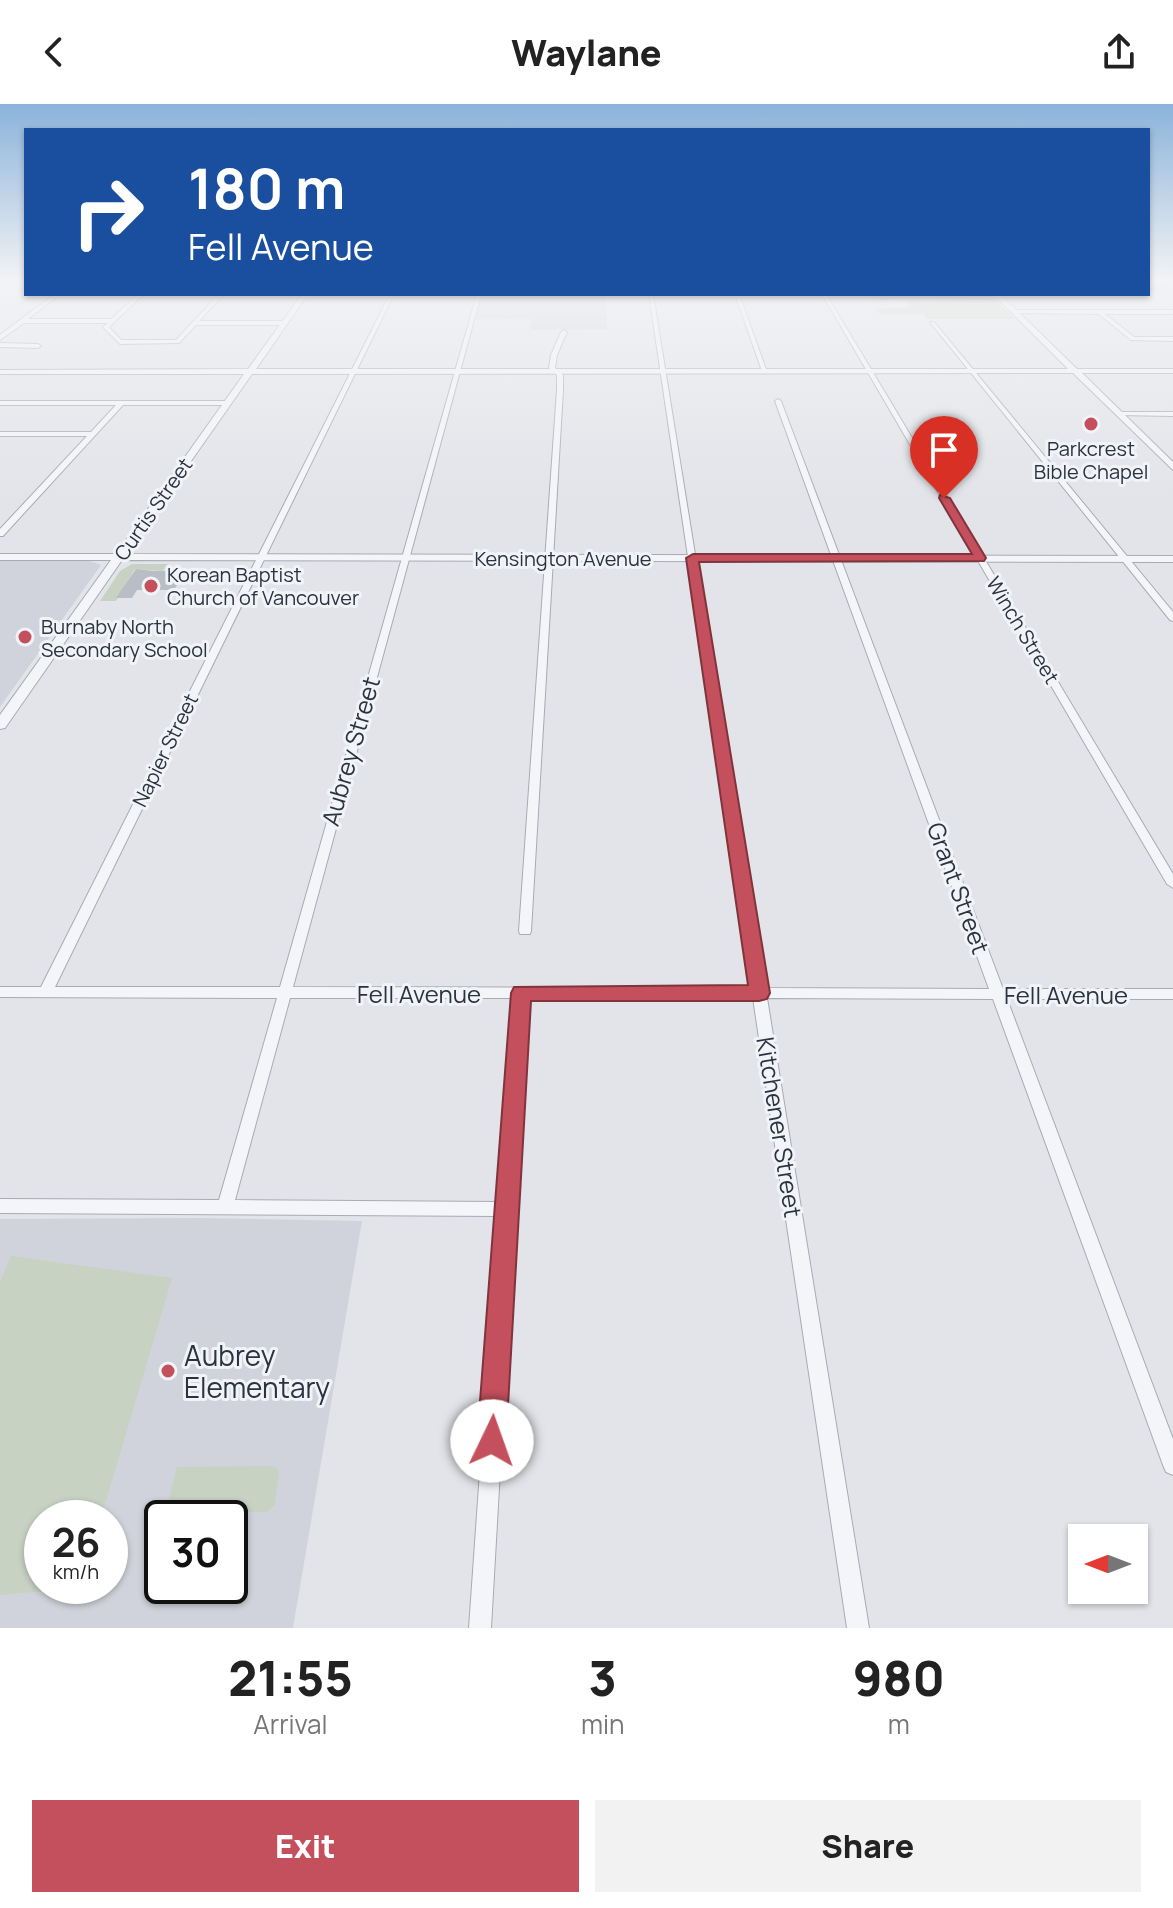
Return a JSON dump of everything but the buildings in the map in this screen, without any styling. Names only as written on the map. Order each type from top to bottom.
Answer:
[{"type":"street","name":"Curtis Street","points":[[0,725],[263,353]]},
{"type":"street","name":"Napier Street","points":[[46,991],[363,353]]},
{"type":"street","name":"Aubrey Street","points":[[225,1208],[463,353]]},
{"type":"street","points":[[525,931],[560,375],[552,368],[555,353]]},
{"type":"street","name":"Kitchener Street","points":[[660,353],[858,1628]]},
{"type":"street","points":[[758,353],[765,371]]},
{"type":"street","name":"Winch Street","points":[[859,353],[1173,884]]},
{"type":"street","points":[[956,353],[1173,618]]},
{"type":"street","points":[[1057,353],[1173,467]]},
{"type":"street","points":[[0,372],[1173,371]]},
{"type":"street","name":"Grant Street","points":[[778,401],[1173,1465]]},
{"type":"street","points":[[0,403],[228,403]]},
{"type":"street","points":[[0,534],[121,403]]},
{"type":"street","points":[[1119,414],[1173,414]]},
{"type":"street","points":[[0,434],[92,434]]},
{"type":"street","name":"Kensington Avenue","points":[[0,557],[1173,559]]},
{"type":"street","name":"Fell Avenue","points":[[0,992],[1173,994]]},
{"type":"street","points":[[480,1628],[521,993]]},
{"type":"street","points":[[0,1206],[506,1209]]},
{"type":"shaded area","name":"Burnaby North Secondary School","points":[[0,560],[90,561],[101,565],[0,707]]},
{"type":"shaded area","name":"Aubrey Elementary","points":[[0,1219],[362,1221],[293,1628],[0,1628]]},
{"type":"green space","points":[[132,564],[168,564],[163,571],[135,569],[116,601],[100,601],[120,571]]},
{"type":"green space","points":[[11,1256],[172,1278],[106,1500],[24,1500],[24,1593],[0,1595],[0,1282]]},
{"type":"green space","points":[[274,1466],[279,1471],[275,1505],[267,1512],[248,1512],[248,1500],[169,1500],[177,1467]]},
{"type":"place","name":"Parkcrest Bible Chapel","points":[[1091,424]]},
{"type":"place","name":"Korean Baptist Church of Vancouver","points":[[151,586]]},
{"type":"place","name":"Burnaby North Secondary School","points":[[25,637]]},
{"type":"place","name":"Aubrey Elementary","points":[[168,1371]]},
{"type":"route","points":[[492,1441],[521,993],[759,993],[693,558],[980,558],[944,498]]}]
